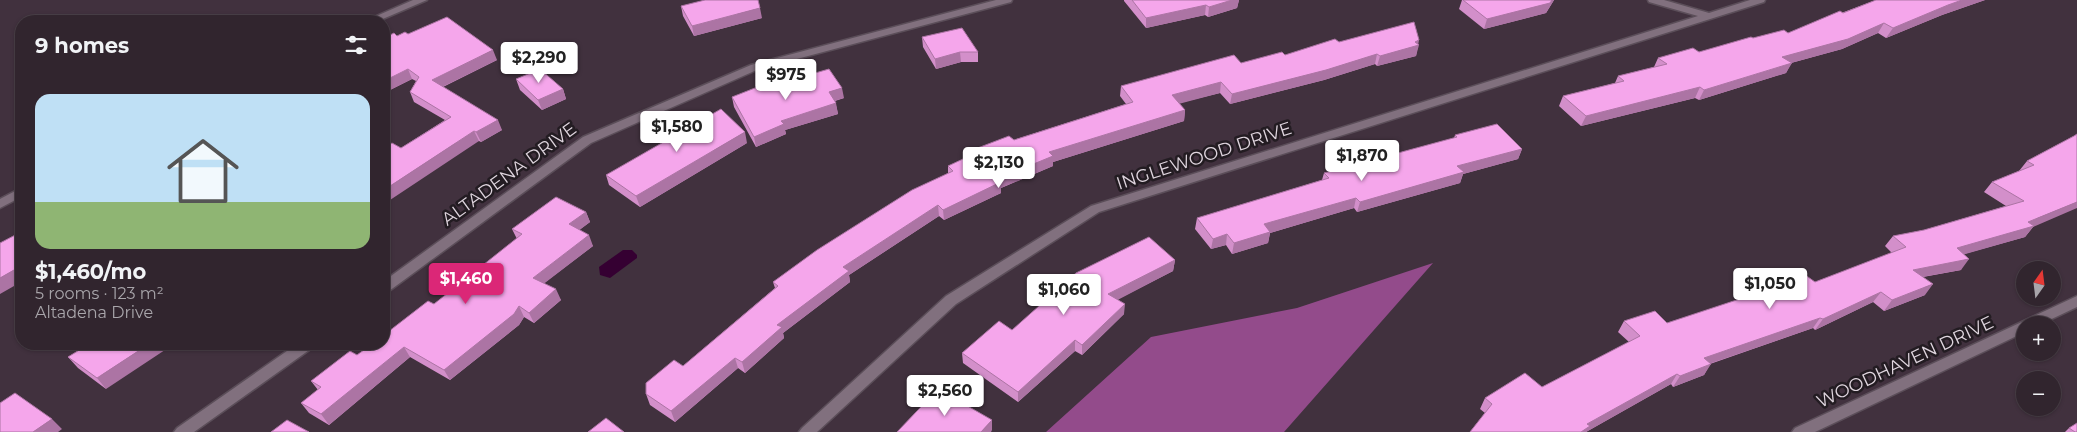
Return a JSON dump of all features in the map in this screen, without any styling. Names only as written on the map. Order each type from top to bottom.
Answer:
[{"type":"street","points":[[385,15],[422,0]]},
{"type":"street","name":"ALTADENA DRIVE","points":[[390,284],[587,140],[755,67],[1007,0]]},
{"type":"street","points":[[1653,0],[1706,16]]},
{"type":"street","name":"INGLEWOOD DRIVE","points":[[807,432],[951,300],[1095,208],[1760,0]]},
{"type":"street","points":[[0,204],[15,195]]},
{"type":"street","name":"WOODHAVEN DRIVE","points":[[2045,316],[2077,301]]},
{"type":"street","name":"WOODHAVEN DRIVE","points":[[1800,432],[2016,330]]},
{"type":"street","points":[[182,432],[299,350]]},
{"type":"shaded area","points":[[623,250],[632,250],[637,255],[637,258],[610,278],[600,275],[599,267]]},
{"type":"shaded area","points":[[1433,263],[1284,432],[1046,432],[1151,337],[1297,308]]},
{"type":"building","points":[[705,0],[758,0],[760,8],[692,26],[681,6]]},
{"type":"building","points":[[1132,0],[1232,0],[1209,7],[1206,5],[1146,18]]},
{"type":"building","points":[[1463,0],[1552,0],[1550,3],[1487,19]]},
{"type":"building","points":[[1876,0],[1962,0],[1893,28],[1884,23],[1848,39],[1782,57],[1792,63],[1704,90],[1700,87],[1586,116],[1563,96],[1624,81],[1618,76],[1667,64],[1658,58],[1693,48],[1699,52],[1784,30],[1788,33],[1840,11],[1843,13]]},
{"type":"building","points":[[447,17],[493,50],[432,80],[498,120],[476,132],[474,131],[390,186],[390,144],[392,143],[401,148],[451,117],[410,92],[419,77],[408,69],[390,78],[390,35],[394,33],[397,36],[405,32],[408,34]]},
{"type":"building","points":[[1414,22],[1419,40],[1415,42],[1419,45],[1380,56],[1377,54],[1326,70],[1232,94],[1221,82],[1172,95],[1185,110],[1049,152],[1053,156],[997,179],[1001,182],[943,210],[938,205],[843,267],[849,271],[777,325],[782,327],[742,362],[735,358],[671,411],[646,394],[646,383],[674,360],[683,366],[778,286],[773,282],[817,250],[912,190],[953,171],[948,166],[978,152],[975,149],[1009,136],[1014,140],[1133,102],[1121,86],[1234,55],[1241,63],[1282,52],[1285,55],[1335,39],[1339,42]]},
{"type":"building","points":[[962,28],[978,52],[960,52],[935,59],[922,37]]},
{"type":"building","points":[[540,69],[563,89],[538,100],[516,79]]},
{"type":"building","points":[[829,69],[842,88],[829,92],[836,103],[781,121],[784,124],[754,137],[732,97],[760,86],[763,88]]},
{"type":"building","points":[[721,109],[745,132],[636,196],[606,175]]},
{"type":"building","points":[[1497,124],[1522,149],[1457,166],[1464,172],[1360,202],[1356,198],[1264,224],[1270,232],[1234,243],[1227,234],[1213,239],[1197,218],[1329,178],[1324,173],[1457,137],[1455,135]]},
{"type":"building","points":[[2077,134],[2077,202],[2028,222],[2034,226],[1957,248],[1969,259],[1913,270],[1933,284],[1892,300],[1881,292],[1823,319],[1820,318],[1704,358],[1711,364],[1680,376],[1677,374],[1587,424],[1590,426],[1581,432],[1470,432],[1492,404],[1485,398],[1525,373],[1542,387],[1640,336],[1624,321],[1655,311],[1667,323],[1779,286],[1772,281],[1797,269],[1815,282],[1906,247],[1893,236],[1924,230],[2024,201],[1992,182],[2034,165],[2027,161]]},
{"type":"building","points":[[556,197],[586,212],[569,224],[589,235],[533,278],[556,289],[529,313],[519,306],[514,314],[444,370],[404,347],[321,414],[301,403],[321,387],[311,381],[350,351],[357,355],[364,350],[390,350],[390,330],[428,301],[434,304],[522,234],[512,229]]},
{"type":"building","points":[[15,235],[15,269],[0,278],[0,243]]},
{"type":"building","points":[[1149,237],[1175,260],[1108,294],[1125,304],[1082,345],[1075,340],[1018,392],[962,353],[999,321],[1012,330],[1076,273]]},
{"type":"building","points":[[79,350],[140,350],[97,378],[68,357]]},
{"type":"building","points":[[938,389],[992,420],[981,432],[897,432]]},
{"type":"building","points":[[15,393],[52,419],[33,432],[0,432],[0,403]]},
{"type":"building","points":[[606,418],[624,432],[588,432]]},
{"type":"building","points":[[287,420],[309,432],[271,432]]},
{"type":"building","points":[[2077,423],[2077,432],[2069,428]]}]
